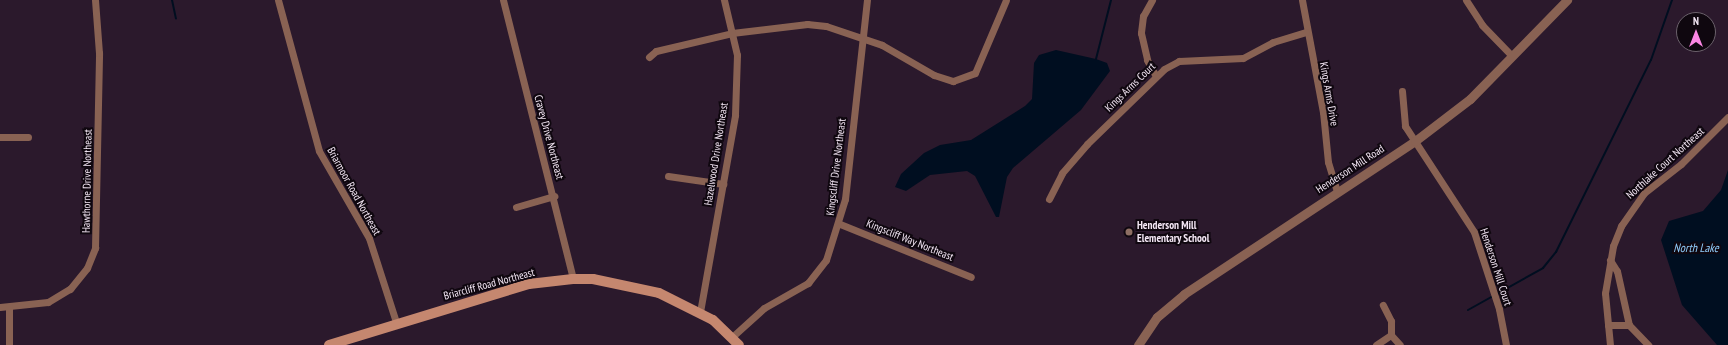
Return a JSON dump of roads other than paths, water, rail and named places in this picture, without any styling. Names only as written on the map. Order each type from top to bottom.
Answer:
[{"type":"main road","name":"Briarcliff Road Northeast","points":[[328,345],[396,322],[529,284],[573,279],[639,287],[700,312],[735,341]]},
{"type":"street","name":"Hawthorne Drive Northeast","points":[[0,307],[48,302],[70,289],[87,268],[95,248],[99,117],[95,0]]},
{"type":"street","name":"Briarmoor Road Northeast","points":[[278,0],[319,151],[369,238],[396,322]]},
{"type":"street","name":"Cravey Drive Northeast","points":[[503,0],[554,196],[573,279]]},
{"type":"street","name":"Hazelwood Drive Northeast","points":[[700,312],[735,116],[737,55],[724,0]]},
{"type":"street","name":"Kingscliff Drive Northeast","points":[[735,341],[764,308],[814,277],[826,260],[840,224],[860,40],[867,0]]},
{"type":"street","points":[[649,57],[656,52],[732,33],[807,24],[842,30],[860,40],[900,54],[946,80],[968,77],[979,66],[1006,0]]},
{"type":"street","points":[[1152,0],[1143,16],[1142,33],[1147,60],[1156,76]]},
{"type":"street","name":"Kings Arms Drive","points":[[1302,0],[1306,32],[1323,112],[1328,162],[1337,191]]},
{"type":"street","points":[[1466,0],[1482,25],[1512,56]]},
{"type":"street","name":"Henderson Mill Road","points":[[1141,344],[1157,317],[1184,294],[1337,191],[1415,141],[1470,99],[1567,0]]},
{"type":"street","name":"Kings Arms Court","points":[[1049,199],[1062,174],[1156,76],[1178,61],[1242,58],[1272,42],[1306,32]]},
{"type":"street","name":"Henderson Mill Court","points":[[1402,91],[1405,126],[1474,232],[1506,345]]},
{"type":"street","name":"Northlake Court Northeast","points":[[1610,345],[1605,293],[1610,260],[1621,226],[1631,208],[1728,117]]},
{"type":"street","points":[[0,137],[28,137]]},
{"type":"street","points":[[668,176],[723,184]]},
{"type":"street","points":[[516,207],[554,196]]},
{"type":"street","name":"Kingscliff Way Northeast","points":[[840,224],[971,277]]},
{"type":"street","points":[[1610,260],[1617,271],[1629,326],[1648,345]]},
{"type":"street","points":[[1383,305],[1391,321],[1391,335],[1400,345]]},
{"type":"street","points":[[9,307],[9,345]]},
{"type":"street","points":[[1608,325],[1629,326]]},
{"type":"street","points":[[1376,345],[1391,335]]},
{"type":"water","points":[[1056,50],[1107,63],[1110,71],[1081,110],[1013,168],[1007,177],[999,217],[996,217],[975,176],[967,171],[930,175],[906,191],[895,187],[901,174],[924,153],[940,145],[971,140],[1025,106],[1032,99],[1034,63],[1039,55]]},
{"type":"water","name":"North Lake","points":[[1728,170],[1728,345],[1717,345],[1682,305],[1661,240],[1669,221],[1703,211],[1721,190]]},
{"type":"waterway","points":[[172,0],[176,19]]},
{"type":"waterway","points":[[1096,59],[1111,0]]},
{"type":"waterway","points":[[1468,310],[1543,268],[1556,252],[1651,60],[1672,0]]},
{"type":"place","name":"Henderson Mill Elementary School","points":[[1129,232]]}]
